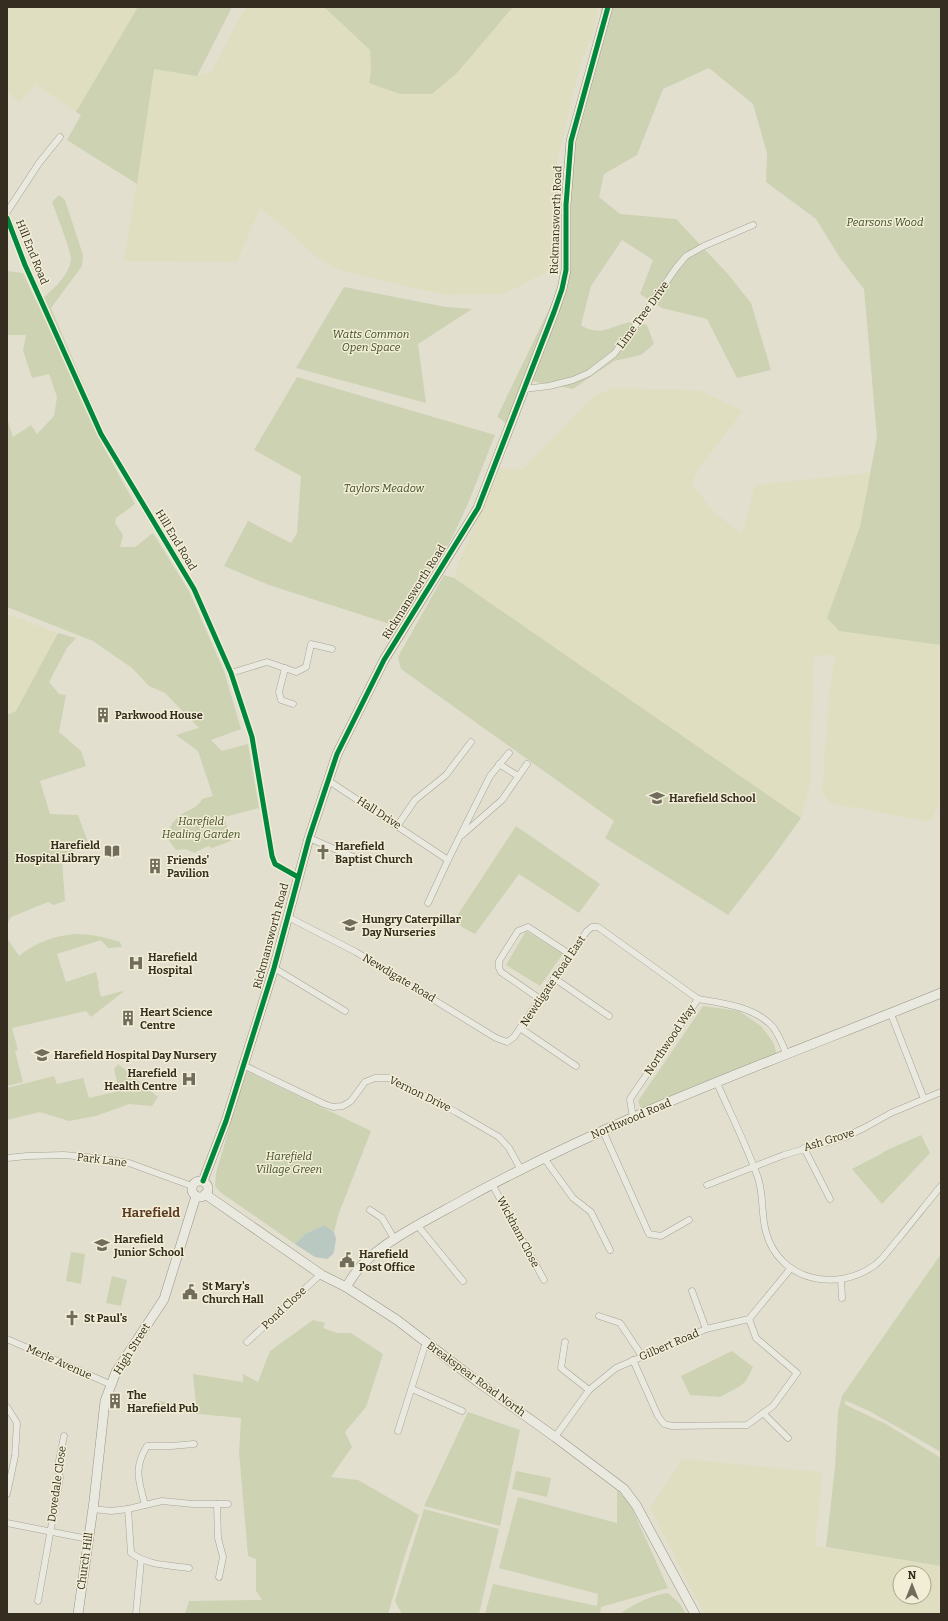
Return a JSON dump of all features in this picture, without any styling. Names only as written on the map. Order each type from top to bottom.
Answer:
[{"type":"street","name":"Rickmansworth Road","points":[[203,1181],[220,1139],[274,968],[309,838],[338,754],[384,660],[478,508],[562,289],[566,270],[566,205],[571,141],[608,7]]},
{"type":"street","points":[[7,212],[39,163],[60,137]]},
{"type":"street","name":"Hill End Road","points":[[7,218],[25,265],[101,434],[194,589],[231,673],[252,737],[272,856],[276,864],[298,877]]},
{"type":"street","name":"Lime Tree Drive","points":[[524,389],[550,386],[573,380],[589,372],[614,354],[686,256],[704,246],[753,225]]},
{"type":"street","points":[[231,673],[268,662],[296,672],[306,667],[311,644],[332,649]]},
{"type":"street","points":[[285,668],[279,692],[281,700],[293,704]]},
{"type":"street","points":[[398,826],[415,800],[446,775],[471,742]]},
{"type":"street","points":[[428,903],[490,776],[509,752]]},
{"type":"street","points":[[500,764],[518,776]]},
{"type":"street","points":[[459,838],[502,800],[527,764]]},
{"type":"street","name":"Hall Drive","points":[[329,781],[448,860]]},
{"type":"street","points":[[309,838],[356,858]]},
{"type":"street","name":"Newdigate Road","points":[[288,917],[356,952],[496,1038],[507,1042]]},
{"type":"street","points":[[540,998],[501,972],[499,968],[499,961],[518,931],[528,927],[570,955]]},
{"type":"street","name":"Newdigate Road East","points":[[507,1042],[514,1037],[587,931],[592,927],[598,927],[698,999]]},
{"type":"street","points":[[274,968],[345,1011]]},
{"type":"street","points":[[554,978],[609,1016]]},
{"type":"street","name":"Northwood Road","points":[[346,1287],[362,1264],[394,1240],[492,1184],[544,1158],[603,1131],[717,1083],[941,993]]},
{"type":"street","name":"Northwood Way","points":[[633,1118],[630,1099],[698,999],[741,1008],[762,1018],[773,1028],[787,1055]]},
{"type":"street","points":[[891,1014],[924,1099]]},
{"type":"street","points":[[520,1028],[576,1066]]},
{"type":"street","name":"Vernon Drive","points":[[243,1065],[333,1107],[348,1103],[361,1086],[367,1081],[375,1078],[389,1078],[499,1136],[506,1143],[521,1170]]},
{"type":"street","points":[[717,1083],[753,1167],[762,1192],[766,1233],[778,1256],[791,1268],[813,1278],[841,1280],[864,1272],[876,1264],[941,1186]]},
{"type":"street","name":"Ash Grove","points":[[708,1185],[804,1148],[845,1137],[891,1112],[941,1092]]},
{"type":"street","points":[[603,1131],[649,1234],[661,1236],[689,1220]]},
{"type":"street","points":[[804,1148],[830,1199]]},
{"type":"street","name":"Park Lane","points":[[7,1158],[64,1155],[129,1162],[192,1186]]},
{"type":"street","points":[[544,1158],[573,1198],[591,1212],[610,1250]]},
{"type":"street","points":[[198,1181],[203,1181],[208,1187],[206,1194],[196,1196],[192,1190],[192,1186],[198,1181]]},
{"type":"street","name":"Wickham Close","points":[[492,1184],[544,1280]]},
{"type":"street","name":"Breakspear Road North","points":[[206,1194],[321,1274],[346,1287],[397,1320],[478,1382],[555,1436],[624,1488],[636,1505],[694,1614]]},
{"type":"street","name":"High Street","points":[[93,1509],[105,1401],[116,1372],[164,1299],[196,1196]]},
{"type":"street","points":[[370,1210],[382,1218],[394,1240]]},
{"type":"street","points":[[418,1226],[463,1281]]},
{"type":"street","points":[[633,1360],[658,1416],[664,1424],[672,1426],[748,1425],[773,1406],[797,1373],[756,1338],[749,1319],[791,1268]]},
{"type":"street","name":"Pond Close","points":[[247,1342],[321,1274]]},
{"type":"street","points":[[841,1280],[842,1298]]},
{"type":"street","points":[[692,1291],[706,1330]]},
{"type":"street","points":[[599,1316],[620,1323],[642,1356]]},
{"type":"street","name":"Gilbert Road","points":[[555,1436],[589,1390],[616,1368],[706,1330],[749,1319]]},
{"type":"street","name":"Merle Avenue","points":[[7,1339],[112,1385]]},
{"type":"street","points":[[398,1431],[426,1342]]},
{"type":"street","points":[[564,1342],[561,1368],[589,1390]]},
{"type":"street","points":[[412,1389],[462,1411]]},
{"type":"street","points":[[7,1407],[16,1423],[15,1456],[7,1494]]},
{"type":"street","points":[[763,1413],[788,1438]]},
{"type":"street","name":"Dovedale Close","points":[[38,1601],[60,1478],[58,1466],[64,1436]]},
{"type":"street","points":[[145,1505],[137,1471],[141,1456],[147,1446],[194,1444]]},
{"type":"street","points":[[93,1509],[111,1511],[128,1509],[162,1501],[193,1504],[228,1504]]},
{"type":"street","points":[[217,1504],[218,1538],[223,1557],[219,1577]]},
{"type":"street","name":"Church Hill","points":[[78,1614],[93,1509]]},
{"type":"street","points":[[128,1509],[131,1553],[141,1560],[189,1568]]},
{"type":"street","name":"Dovedale Close","points":[[7,1523],[88,1539]]},
{"type":"street","points":[[136,1614],[141,1560]]},
{"type":"shaded area","points":[[7,7],[138,7],[76,112],[36,85],[19,102],[7,91]]},
{"type":"shaded area","points":[[247,7],[324,7],[370,50],[371,72],[369,83],[400,94],[432,94],[457,73],[513,7],[599,7],[593,33],[580,66],[556,167],[554,268],[504,294],[445,295],[342,271],[316,257],[289,231],[260,209],[237,262],[124,261],[154,69],[197,76],[212,71],[239,18]]},
{"type":"shaded area","points":[[614,388],[699,390],[743,411],[697,471],[692,484],[714,512],[742,534],[755,485],[870,473],[860,527],[827,618],[839,631],[941,645],[941,800],[930,822],[830,803],[822,792],[829,695],[835,654],[814,657],[810,784],[801,818],[454,578],[458,563],[500,468],[523,469],[594,396]]},
{"type":"shaded area","points":[[7,614],[58,633],[16,711],[7,715]]},
{"type":"shaded area","points":[[324,1225],[334,1232],[336,1239],[334,1252],[327,1259],[315,1257],[295,1244],[305,1234]]},
{"type":"shaded area","points":[[682,1459],[823,1472],[815,1546],[941,1566],[941,1614],[704,1614],[650,1508]]},
{"type":"green space","points":[[138,7],[232,7],[197,76],[154,69],[137,184],[67,140],[81,115],[76,112]]},
{"type":"green space","points":[[324,7],[513,7],[457,73],[432,94],[400,94],[369,83],[371,72],[370,50]]},
{"type":"green space","name":"Pearsons Wood","points":[[601,7],[941,7],[941,645],[839,631],[827,618],[860,527],[877,437],[864,289],[840,258],[816,219],[766,182],[767,153],[753,104],[709,68],[663,89],[637,155],[604,174],[599,197],[620,214],[676,219],[727,273],[751,303],[771,370],[737,378],[707,319],[662,308],[640,294],[653,260],[622,240],[591,286],[581,325],[588,329],[600,331],[631,322],[647,325],[654,344],[641,355],[614,361],[573,389],[532,381],[512,427],[497,417],[568,270],[569,168],[600,41]]},
{"type":"green space","name":"Harefield Healing Garden","points":[[59,195],[65,200],[83,255],[82,266],[51,308],[101,425],[102,444],[135,504],[116,518],[115,523],[123,535],[120,547],[135,547],[153,533],[189,591],[224,671],[241,729],[211,740],[222,751],[248,744],[259,808],[224,817],[231,841],[212,848],[208,846],[194,853],[186,849],[176,850],[165,835],[179,816],[197,806],[202,799],[213,796],[198,751],[176,735],[199,728],[165,693],[149,686],[132,668],[93,641],[7,607],[7,418],[13,437],[31,425],[37,434],[54,416],[57,397],[49,374],[32,378],[23,350],[26,335],[7,335],[7,271],[23,273],[37,303],[62,279],[69,267],[71,256],[52,202]]},
{"type":"green space","name":"Watts Common Open Space","points":[[344,287],[446,307],[472,309],[418,344],[426,403],[296,368]]},
{"type":"green space","name":"Taylors Meadow","points":[[297,377],[495,435],[467,506],[452,538],[407,615],[396,626],[269,585],[224,566],[248,521],[291,543],[297,533],[301,476],[254,450]]},
{"type":"green space","points":[[444,575],[454,578],[801,818],[728,915],[605,838],[614,821],[401,669],[398,657]]},
{"type":"green space","points":[[58,633],[76,638],[67,648],[49,682],[59,694],[66,695],[59,732],[81,751],[86,766],[40,781],[50,814],[78,815],[88,842],[62,860],[65,901],[53,905],[48,902],[11,917],[7,924],[7,715],[16,711]]},
{"type":"green space","points":[[516,826],[600,884],[579,913],[519,874],[475,934],[453,922]]},
{"type":"green space","points":[[526,931],[563,954],[540,986],[506,965]]},
{"type":"green space","points":[[75,934],[92,935],[120,942],[122,947],[108,948],[101,940],[57,954],[66,982],[96,972],[101,997],[123,992],[91,1017],[86,1011],[12,1028],[18,1050],[15,1051],[23,1082],[7,1086],[7,938],[19,956],[25,951],[46,940]]},
{"type":"green space","points":[[703,1006],[739,1011],[761,1026],[773,1042],[778,1057],[642,1112],[638,1101]]},
{"type":"green space","points":[[118,1064],[158,1097],[152,1106],[129,1104],[96,1116],[69,1121],[40,1112],[7,1120],[7,1088],[54,1076],[57,1084],[83,1078],[89,1098],[119,1091],[114,1069]]},
{"type":"green space","name":"Harefield Village Green","points":[[246,1071],[371,1131],[339,1213],[334,1232],[324,1225],[305,1234],[295,1244],[220,1192],[215,1186],[216,1173]]},
{"type":"green space","points":[[921,1135],[930,1153],[882,1204],[852,1169],[883,1152]]},
{"type":"green space","points":[[71,1252],[85,1254],[81,1284],[66,1281]]},
{"type":"green space","points":[[941,1254],[941,1452],[871,1412],[847,1401],[844,1402],[846,1405],[886,1424],[941,1458],[941,1566],[826,1547],[835,1467],[838,1412],[842,1396]]},
{"type":"green space","points":[[112,1276],[127,1280],[121,1306],[106,1303]]},
{"type":"green space","points":[[313,1320],[325,1323],[323,1328],[337,1333],[351,1333],[383,1354],[366,1407],[345,1432],[352,1447],[331,1477],[358,1480],[419,1515],[404,1558],[388,1614],[185,1614],[189,1601],[262,1600],[256,1591],[256,1559],[248,1556],[239,1452],[241,1418],[157,1410],[158,1401],[196,1405],[193,1374],[243,1382],[243,1374],[258,1382],[270,1351]]},
{"type":"green space","points":[[732,1351],[753,1367],[746,1381],[739,1387],[720,1397],[690,1395],[681,1376]]},
{"type":"green space","points":[[468,1412],[520,1430],[500,1526],[424,1506]]},
{"type":"green space","points":[[516,1471],[551,1478],[547,1497],[512,1489]]},
{"type":"green space","points":[[617,1490],[629,1502],[668,1588],[601,1607],[600,1614],[485,1614],[493,1584],[597,1606],[598,1594],[499,1568],[518,1497],[617,1523]]},
{"type":"green space","points":[[424,1509],[499,1529],[479,1614],[402,1614],[395,1601]]},
{"type":"green space","points":[[668,1593],[680,1604],[686,1614],[620,1614],[643,1600]]},
{"type":"cycle path","points":[[203,1181],[226,1121],[274,968],[309,838],[337,754],[384,660],[478,508],[562,289],[566,270],[566,205],[571,141],[608,7]]},
{"type":"cycle path","points":[[7,218],[25,265],[101,434],[194,589],[231,673],[252,737],[272,856],[275,864],[298,877]]},
{"type":"place","name":"Parkwood House","points":[[103,715]]},
{"type":"place","name":"Harefield School","points":[[657,798]]},
{"type":"place","name":"Harefield Hospital Library","points":[[112,851]]},
{"type":"place","name":"Harefield Baptist Church","points":[[323,852]]},
{"type":"place","name":"Friends' Pavilion","points":[[155,866]]},
{"type":"place","name":"Hungry Caterpillar Day Nurseries","points":[[350,925]]},
{"type":"place","name":"Harefield Hospital","points":[[136,963]]},
{"type":"place","name":"Heart Science Centre","points":[[128,1018]]},
{"type":"place","name":"Harefield Hospital Day Nursery","points":[[42,1055]]},
{"type":"place","name":"Harefield Health Centre","points":[[189,1079]]},
{"type":"place","name":"Harefield Junior School","points":[[102,1245]]},
{"type":"place","name":"Harefield Post Office","points":[[347,1260]]},
{"type":"place","name":"St Mary's Church Hall","points":[[190,1292]]},
{"type":"place","name":"St Paul's","points":[[72,1318]]},
{"type":"place","name":"The Harefield Pub","points":[[115,1401]]},
{"type":"district","name":"Harefield","points":[[151,1212]]}]
